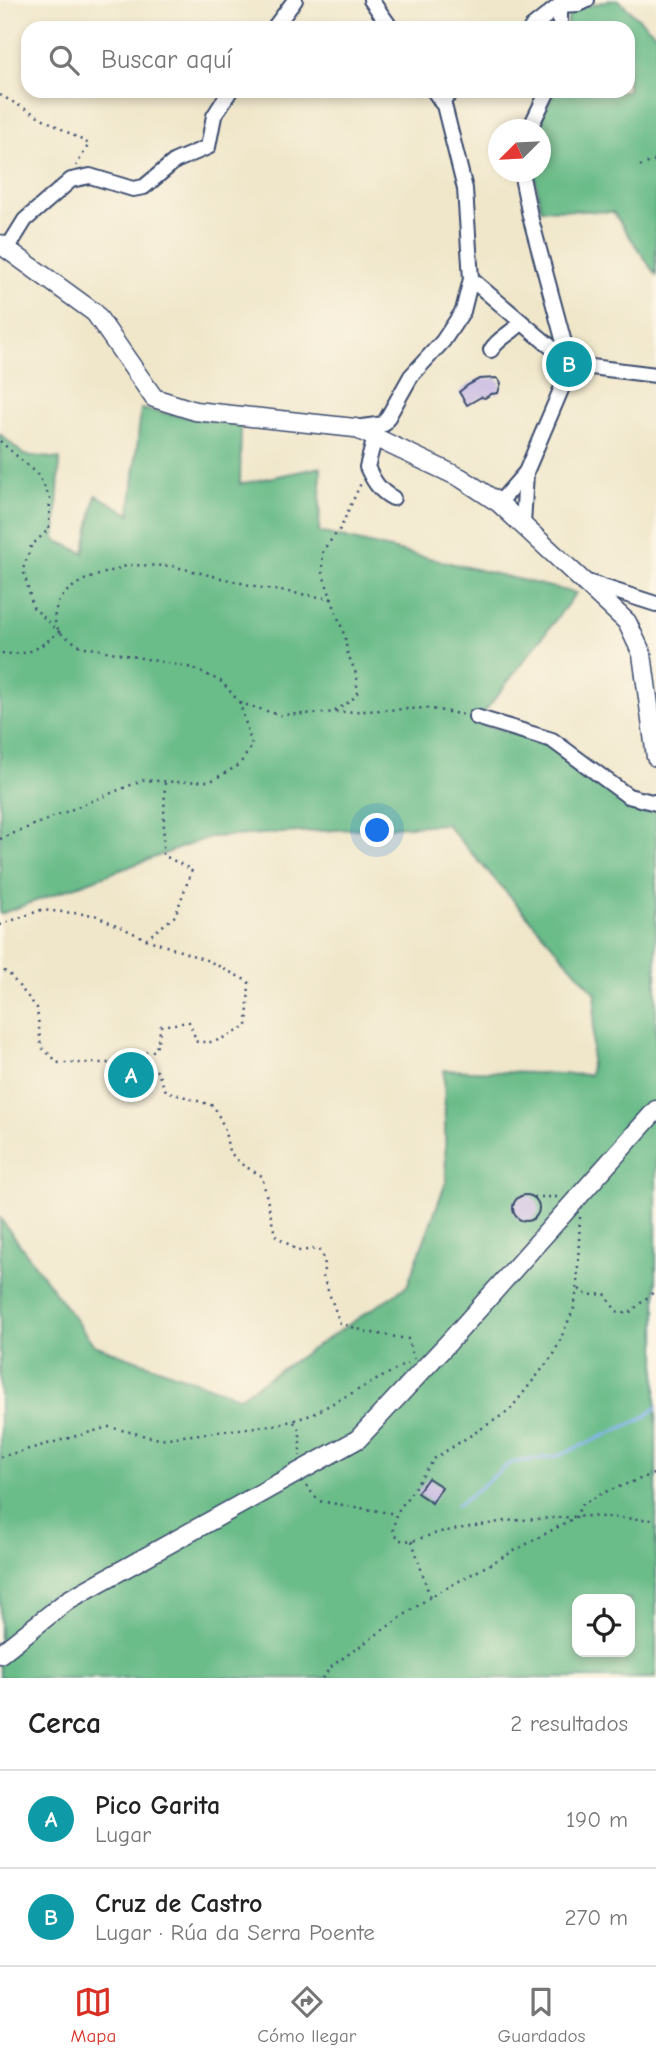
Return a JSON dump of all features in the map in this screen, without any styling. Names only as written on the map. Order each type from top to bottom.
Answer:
[{"type":"street","points":[[279,21],[295,0]]},
{"type":"street","points":[[371,0],[386,21]]},
{"type":"street","points":[[539,21],[561,2],[578,4],[587,0]]},
{"type":"street","points":[[560,21],[561,2]]},
{"type":"street","points":[[226,98],[214,116],[208,147],[175,161],[144,187],[134,189],[90,176],[71,180],[25,220],[4,247],[95,313],[154,398],[195,411],[355,428],[384,424],[411,376],[443,341],[463,311],[471,279],[465,189],[439,98]]},
{"type":"street","points":[[534,119],[545,98]]},
{"type":"street","points":[[471,279],[521,322],[562,351],[578,353],[583,366],[579,374],[566,378],[558,374],[554,366],[562,351],[523,182]]},
{"type":"street","points":[[491,350],[498,339],[516,330],[521,322]]},
{"type":"street","points":[[583,366],[656,375]]},
{"type":"street","points":[[499,503],[526,472],[566,378]]},
{"type":"street","points":[[355,428],[461,478],[499,503],[627,622],[642,654],[656,757]]},
{"type":"street","points":[[375,437],[367,467],[374,483],[393,498]]},
{"type":"street","points":[[523,525],[526,472]]},
{"type":"street","points":[[583,580],[656,604]]},
{"type":"street","points":[[476,717],[552,740],[628,796],[656,803]]},
{"type":"street","points":[[0,1654],[68,1600],[358,1439],[656,1110]]},
{"type":"path","points":[[0,95],[89,144],[64,186]]},
{"type":"path","points":[[640,166],[656,160]]},
{"type":"path","points":[[0,442],[39,475],[50,498],[49,529],[31,546],[23,569],[33,607],[59,632],[80,646],[193,668],[222,682],[240,703],[252,746],[239,765],[211,781],[143,780],[0,839]]},
{"type":"path","points":[[334,712],[352,700],[357,693],[357,676],[322,572],[323,550],[340,529],[367,467]]},
{"type":"path","points":[[59,632],[54,619],[57,604],[66,592],[81,581],[129,565],[172,566],[262,588],[333,599]]},
{"type":"path","points":[[0,653],[32,653],[59,632]]},
{"type":"path","points":[[240,703],[280,715],[427,708],[476,717]]},
{"type":"path","points":[[146,940],[175,916],[192,870],[163,855],[165,781]]},
{"type":"path","points":[[0,925],[41,910],[95,915],[146,940],[209,961],[249,982],[247,1027],[214,1042],[197,1042],[189,1022],[161,1026],[156,1051],[142,1054],[131,1063],[59,1063],[41,1046],[37,1009],[10,975],[0,968]]},
{"type":"path","points":[[0,1457],[109,1427],[159,1439],[223,1433],[294,1420],[311,1415],[415,1359],[408,1339],[367,1332],[340,1323],[323,1277],[325,1259],[318,1249],[298,1251],[275,1235],[262,1176],[242,1164],[229,1151],[224,1127],[214,1106],[166,1091],[157,1071],[141,1072],[131,1063]]},
{"type":"path","points":[[580,1197],[574,1308],[554,1354],[509,1411],[436,1458],[396,1514],[393,1530],[399,1541],[412,1541],[440,1532],[505,1521],[576,1517],[656,1520]]},
{"type":"path","points":[[577,1289],[587,1295],[605,1294],[615,1311],[628,1314],[656,1290]]},
{"type":"path","points":[[294,1420],[300,1431],[301,1471],[305,1485],[319,1501],[396,1514]]},
{"type":"path","points":[[322,1678],[333,1665],[430,1597],[576,1517],[581,1505],[606,1492],[656,1473]]},
{"type":"path","points":[[412,1541],[430,1597]]},
{"type":"green space","points":[[618,0],[656,34],[656,275],[613,212],[541,209],[536,182],[551,182],[551,119],[541,119],[552,98],[635,98],[635,21],[568,21],[569,11]]},
{"type":"green space","points":[[141,409],[241,426],[240,484],[321,467],[319,532],[576,593],[476,723],[548,742],[656,813],[656,1678],[0,1678],[0,1218],[94,1345],[239,1397],[407,1286],[446,1182],[444,1070],[590,1075],[596,994],[446,824],[210,837],[0,914],[0,434],[24,455],[60,459],[55,540],[84,553],[96,495],[130,514]]},
{"type":"building","points":[[497,378],[501,383],[498,393],[481,397],[467,405],[459,392],[479,379]]},
{"type":"building","points":[[526,1195],[536,1198],[539,1208],[536,1218],[526,1221],[516,1218],[513,1208],[516,1198]]},
{"type":"building","points":[[428,1478],[442,1487],[432,1503],[417,1493]]},
{"type":"waterway","points":[[457,1506],[510,1463],[558,1456],[642,1419],[656,1408]]},
{"type":"place","name":"Cruz de Castro","points":[[569,364]]},
{"type":"place","name":"Pico Garita","points":[[131,1075]]}]
